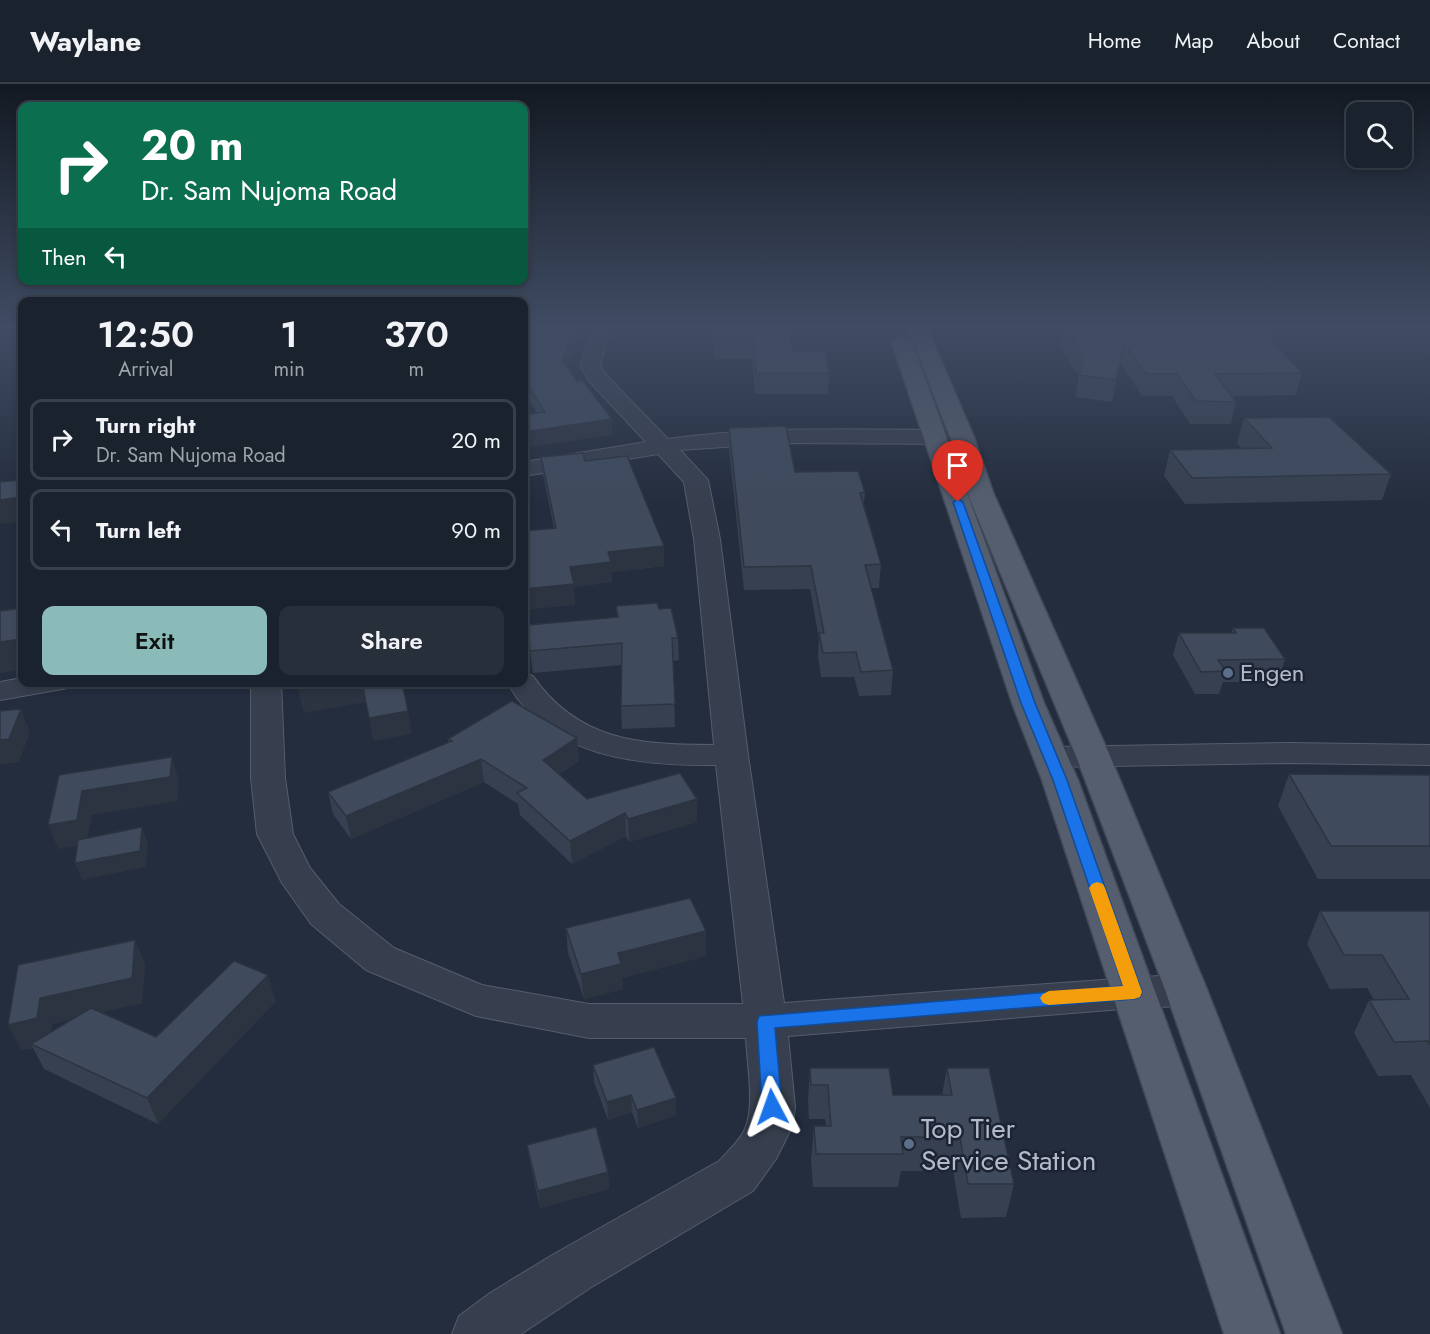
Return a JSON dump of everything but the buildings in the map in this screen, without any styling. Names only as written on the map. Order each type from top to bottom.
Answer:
[{"type":"main road","points":[[924,386],[948,437],[980,492],[1093,756],[1186,990],[1314,1334]]},
{"type":"main road","points":[[934,386],[1028,703],[1050,757],[1134,992],[1252,1334]]},
{"type":"street","points":[[478,1334],[512,1308],[574,1269],[727,1182],[751,1159],[770,1125],[772,1107],[766,1022],[731,755],[707,539],[697,486],[692,474],[605,386]]},
{"type":"street","points":[[528,469],[665,446],[772,436],[948,437]]},
{"type":"street","points":[[0,691],[25,687]]},
{"type":"street","points":[[266,687],[268,778],[275,834],[295,873],[325,914],[380,959],[476,1000],[589,1021],[766,1022],[1134,992],[1186,990]]},
{"type":"street","points":[[524,687],[531,700],[565,726],[609,748],[657,755],[731,755]]},
{"type":"street","points":[[1050,757],[1289,753],[1430,754]]},
{"type":"slow traffic","points":[[1049,998],[1134,992],[1097,888]]},
{"type":"place","name":"Engen","points":[[1228,673]]},
{"type":"place","name":"Top Tier Service Station","points":[[909,1144]]},
{"type":"route","points":[[772,1107],[766,1022],[1134,992],[1060,780],[1028,703],[958,502]]}]
